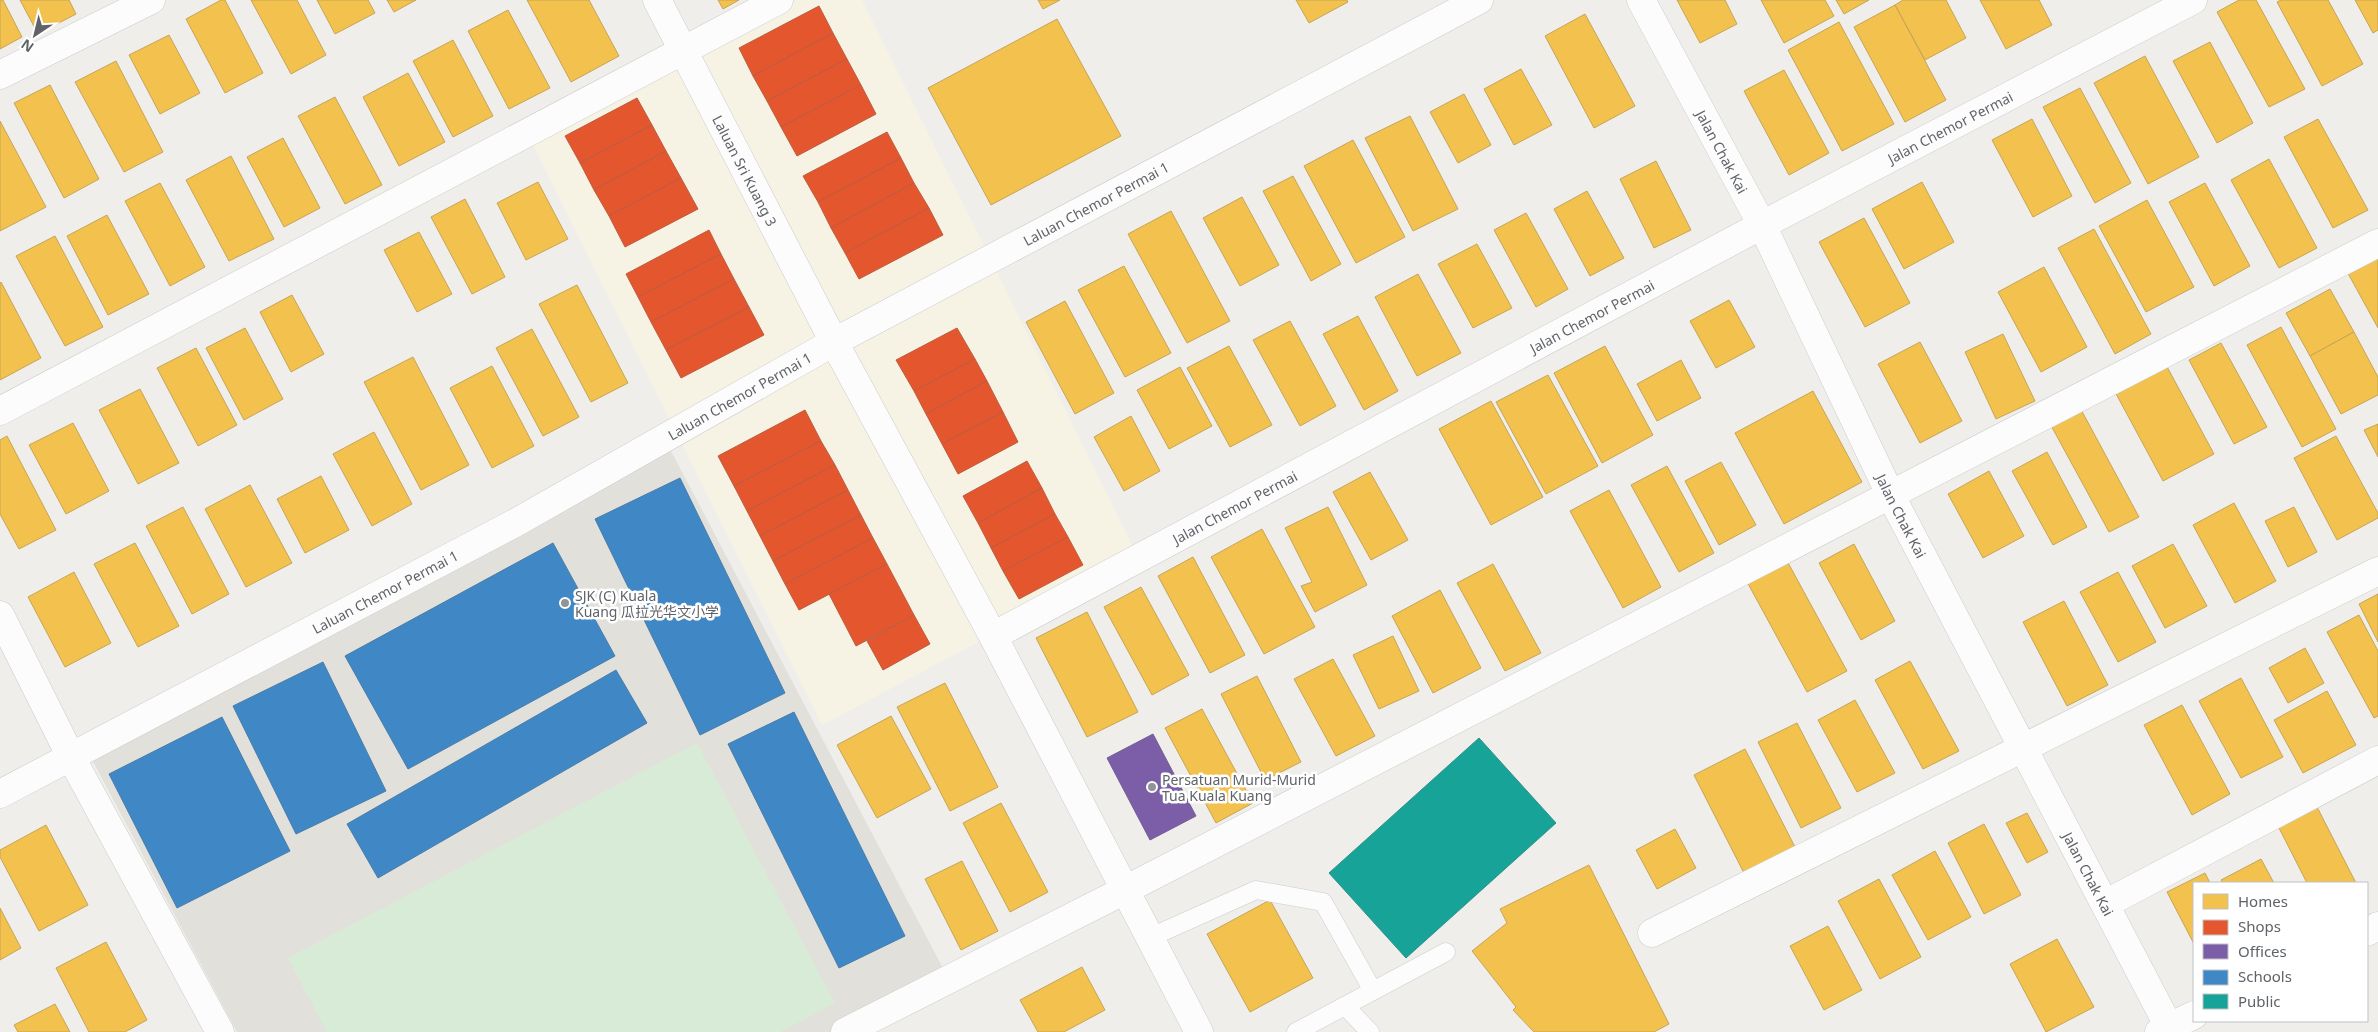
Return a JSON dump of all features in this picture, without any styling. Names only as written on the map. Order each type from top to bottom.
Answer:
[{"type":"street","points":[[0,76],[152,0]]},
{"type":"street","name":"Laluan Sri Kuang 3","points":[[657,0],[681,50],[834,342],[993,636],[1127,890],[1199,1032]]},
{"type":"street","points":[[0,410],[779,0]]},
{"type":"street","name":"Laluan Chemor Permai 1","points":[[0,794],[515,523],[834,342],[1479,0]]},
{"type":"street","name":"Jalan Chak Kai","points":[[1641,0],[1762,225],[1890,494],[2105,904],[2164,1029]]},
{"type":"street","name":"Jalan Chemor Permai","points":[[993,636],[1762,225],[2193,0]]},
{"type":"street","points":[[845,1032],[1127,890],[2378,243]]},
{"type":"street","points":[[1652,933],[2378,571]]},
{"type":"street","points":[[0,615],[71,757],[216,1031]]},
{"type":"street","points":[[2105,904],[2378,760]]},
{"type":"street","points":[[2164,1029],[2193,1015]]},
{"type":"lane","points":[[1151,937],[1256,890],[1323,902],[1373,991]]},
{"type":"lane","points":[[1296,1032],[1446,952]]},
{"type":"lane","points":[[1345,1006],[1370,1032]]},
{"type":"shaded area","points":[[796,0],[862,0],[1138,557],[822,725],[531,141]]},
{"type":"shaded area","name":"SJK (C) Kuala Kuang 瓜拉光华文小学","points":[[671,451],[947,976],[836,1032],[237,1032],[89,754]]},
{"type":"green space","points":[[697,743],[835,1003],[780,1032],[327,1032],[288,958]]},
{"type":"building: Homes","points":[[0,0],[3,0],[22,37],[0,49]]},
{"type":"building: Homes","points":[[20,0],[69,0],[76,14],[38,34]]},
{"type":"building: Homes","points":[[221,0],[225,0],[263,73],[225,93],[186,19]]},
{"type":"building: Homes","points":[[251,0],[297,0],[326,55],[291,74]]},
{"type":"building: Homes","points":[[317,0],[368,0],[375,13],[335,34]]},
{"type":"building: Homes","points":[[387,0],[416,0],[394,12]]},
{"type":"building: Homes","points":[[527,0],[589,0],[619,56],[571,82]]},
{"type":"building: Homes","points":[[718,0],[739,0],[723,9]]},
{"type":"building: Homes","points":[[1038,0],[1060,0],[1043,9]]},
{"type":"building: Homes","points":[[1296,0],[1347,0],[1348,2],[1309,23]]},
{"type":"building: Homes","points":[[1677,0],[1725,0],[1737,24],[1700,43]]},
{"type":"building: Homes","points":[[1761,0],[1825,0],[1834,16],[1784,43]]},
{"type":"building: Homes","points":[[1836,0],[1869,0],[1844,14]]},
{"type":"building: Homes","points":[[1903,0],[1946,0],[1966,38],[1925,60],[1895,5]]},
{"type":"building: Homes","points":[[1980,0],[2039,0],[2052,25],[2006,49]]},
{"type":"building: Homes","points":[[2239,0],[2256,0],[2305,89],[2269,107],[2217,12]]},
{"type":"building: Homes","points":[[2281,0],[2328,0],[2363,64],[2322,86],[2277,2]]},
{"type":"building: Homes","points":[[2355,0],[2378,0],[2378,30],[2373,33]]},
{"type":"building: Homes","points":[[1895,5],[1946,100],[1905,122],[1854,27]]},
{"type":"building: Homes","points":[[508,10],[550,88],[509,109],[468,31]]},
{"type":"building: Homes","points":[[1585,14],[1635,106],[1594,128],[1545,36]]},
{"type":"building: Homes","points":[[1057,19],[1121,136],[991,205],[928,88]]},
{"type":"building: Homes","points":[[1839,22],[1894,124],[1842,151],[1788,50]]},
{"type":"building: Homes","points":[[169,35],[200,93],[160,114],[129,55]]},
{"type":"building: Homes","points":[[453,40],[493,116],[453,137],[413,61]]},
{"type":"building: Homes","points":[[2210,42],[2253,123],[2217,143],[2173,61]]},
{"type":"building: Homes","points":[[2145,56],[2199,157],[2148,184],[2094,83]]},
{"type":"building: Homes","points":[[116,61],[163,152],[124,172],[75,82]]},
{"type":"building: Homes","points":[[1521,69],[1552,125],[1514,145],[1484,89]]},
{"type":"building: Homes","points":[[1784,70],[1829,153],[1789,175],[1744,91]]},
{"type":"building: Homes","points":[[408,73],[445,142],[399,166],[363,97]]},
{"type":"building: Homes","points":[[50,85],[99,179],[64,198],[14,103]]},
{"type":"building: Homes","points":[[2080,88],[2131,183],[2095,203],[2043,107]]},
{"type":"building: Homes","points":[[1464,94],[1491,145],[1458,163],[1430,112]]},
{"type":"building: Homes","points":[[335,97],[382,185],[345,204],[298,116]]},
{"type":"building: Homes","points":[[1410,116],[1458,209],[1413,231],[1365,138]]},
{"type":"building: Homes","points":[[2032,119],[2072,196],[2033,217],[1992,140]]},
{"type":"building: Homes","points":[[2318,119],[2368,210],[2333,228],[2284,137]]},
{"type":"building: Homes","points":[[0,121],[46,207],[0,231]]},
{"type":"building: Homes","points":[[283,138],[320,208],[284,227],[247,157]]},
{"type":"building: Homes","points":[[1353,140],[1405,237],[1356,263],[1304,166]]},
{"type":"building: Homes","points":[[231,156],[274,239],[229,261],[186,180]]},
{"type":"building: Homes","points":[[2269,159],[2317,248],[2279,268],[2231,180]]},
{"type":"building: Homes","points":[[1656,161],[1691,230],[1654,248],[1620,179]]},
{"type":"building: Homes","points":[[1293,176],[1341,264],[1311,281],[1263,191]]},
{"type":"building: Homes","points":[[538,182],[568,239],[526,260],[497,203]]},
{"type":"building: Homes","points":[[1922,182],[1954,242],[1904,269],[1872,209]]},
{"type":"building: Homes","points":[[160,183],[205,267],[170,286],[125,201]]},
{"type":"building: Homes","points":[[2205,183],[2250,266],[2214,286],[2169,202]]},
{"type":"building: Homes","points":[[1587,191],[1624,258],[1590,276],[1554,209]]},
{"type":"building: Homes","points":[[1242,197],[1279,265],[1240,286],[1203,218]]},
{"type":"building: Homes","points":[[465,199],[505,277],[472,294],[431,217]]},
{"type":"building: Homes","points":[[2147,200],[2194,287],[2146,312],[2099,226]]},
{"type":"building: Homes","points":[[1171,211],[1230,321],[1187,343],[1128,234]]},
{"type":"building: Homes","points":[[1526,213],[1568,289],[1536,307],[1494,230]]},
{"type":"building: Homes","points":[[107,215],[149,294],[108,315],[67,236]]},
{"type":"building: Homes","points":[[1864,218],[1910,303],[1865,327],[1819,242]]},
{"type":"building: Homes","points":[[2094,229],[2151,334],[2115,354],[2058,248]]},
{"type":"building: Homes","points":[[419,232],[452,294],[417,312],[384,250]]},
{"type":"building: Homes","points":[[55,236],[103,327],[65,346],[16,256]]},
{"type":"building: Homes","points":[[1477,244],[1512,308],[1473,328],[1438,264]]},
{"type":"building: Homes","points":[[2378,250],[2378,328],[2345,268]]},
{"type":"building: Homes","points":[[1124,266],[1171,353],[1125,377],[1078,290]]},
{"type":"building: Homes","points":[[2044,267],[2087,347],[2041,372],[1998,292]]},
{"type":"building: Homes","points":[[1418,274],[1461,353],[1417,376],[1375,297]]},
{"type":"building: Homes","points":[[0,283],[41,358],[0,380]]},
{"type":"building: Homes","points":[[577,285],[628,383],[591,402],[539,304]]},
{"type":"building: Homes","points":[[2330,289],[2354,332],[2310,356],[2286,313]]},
{"type":"building: Homes","points":[[292,295],[324,354],[291,372],[260,312]]},
{"type":"building: Homes","points":[[1729,300],[1755,347],[1716,368],[1690,321]]},
{"type":"building: Homes","points":[[1065,301],[1114,393],[1075,414],[1026,322]]},
{"type":"building: Homes","points":[[1358,316],[1398,391],[1364,410],[1323,334]]},
{"type":"building: Homes","points":[[1290,321],[1336,406],[1300,426],[1253,340]]},
{"type":"building: Homes","points":[[2281,327],[2336,429],[2302,447],[2247,345]]},
{"type":"building: Homes","points":[[245,328],[283,399],[244,420],[206,348]]},
{"type":"building: Homes","points":[[532,329],[579,417],[543,436],[496,348]]},
{"type":"building: Homes","points":[[2354,332],[2378,377],[2378,395],[2341,414],[2310,356]]},
{"type":"building: Homes","points":[[2003,334],[2035,401],[1996,419],[1965,352]]},
{"type":"building: Homes","points":[[1920,342],[1962,421],[1920,443],[1878,364]]},
{"type":"building: Homes","points":[[2221,343],[2267,427],[2234,444],[2189,360]]},
{"type":"building: Homes","points":[[1229,346],[1272,425],[1230,447],[1187,368]]},
{"type":"building: Homes","points":[[1605,346],[1653,435],[1602,463],[1554,373]]},
{"type":"building: Homes","points":[[196,348],[237,425],[198,446],[157,368]]},
{"type":"building: Homes","points":[[413,357],[469,465],[421,490],[364,382]]},
{"type":"building: Homes","points":[[1681,360],[1701,398],[1657,421],[1637,384]]},
{"type":"building: Homes","points":[[2165,363],[2214,454],[2163,481],[2114,390]]},
{"type":"building: Homes","points":[[492,366],[534,446],[492,468],[450,388]]},
{"type":"building: Homes","points":[[1180,367],[1212,426],[1169,449],[1137,390]]},
{"type":"building: Homes","points":[[1548,375],[1598,466],[1546,494],[1496,402]]},
{"type":"building: Homes","points":[[140,389],[179,463],[138,484],[99,410]]},
{"type":"building: Homes","points":[[1813,391],[1862,482],[1784,524],[1735,433]]},
{"type":"building: Homes","points":[[1491,401],[1543,497],[1491,525],[1439,429]]},
{"type":"building: Homes","points":[[2078,404],[2139,517],[2109,532],[2048,420]]},
{"type":"building: Homes","points":[[1131,416],[1160,471],[1124,491],[1094,437]]},
{"type":"building: Homes","points":[[73,423],[109,491],[66,514],[29,445]]},
{"type":"building: Homes","points":[[2378,424],[2378,457],[2364,430]]},
{"type":"building: Homes","points":[[374,432],[412,504],[372,526],[333,454]]},
{"type":"building: Homes","points":[[7,436],[56,530],[19,549],[0,514],[0,440]]},
{"type":"building: Homes","points":[[2336,436],[2378,513],[2378,518],[2337,540],[2294,458]]},
{"type":"building: Homes","points":[[2047,452],[2087,527],[2053,545],[2012,471]]},
{"type":"building: Homes","points":[[1721,462],[1756,525],[1719,545],[1685,481]]},
{"type":"building: Homes","points":[[1667,466],[1714,553],[1679,572],[1631,485]]},
{"type":"building: Homes","points":[[1989,471],[2024,536],[1983,558],[1948,494]]},
{"type":"building: Homes","points":[[1370,472],[1408,540],[1371,560],[1333,492]]},
{"type":"building: Homes","points":[[321,476],[349,530],[305,553],[277,499]]},
{"type":"building: Homes","points":[[250,485],[292,563],[246,587],[205,509]]},
{"type":"building: Homes","points":[[1609,490],[1661,587],[1623,608],[1570,511]]},
{"type":"building: Homes","points":[[2234,503],[2276,581],[2235,603],[2193,525]]},
{"type":"building: Homes","points":[[183,507],[229,594],[192,614],[146,526]]},
{"type":"building: Homes","points":[[1328,507],[1367,585],[1315,612],[1301,586],[1312,582],[1285,528]]},
{"type":"building: Homes","points":[[2294,507],[2317,552],[2288,567],[2265,521]]},
{"type":"building: Homes","points":[[1262,529],[1315,627],[1264,654],[1211,557]]},
{"type":"building: Homes","points":[[135,543],[179,626],[138,647],[94,564]]},
{"type":"building: Homes","points":[[1854,544],[1895,621],[1861,640],[1819,563]]},
{"type":"building: Homes","points":[[2173,544],[2207,606],[2165,628],[2132,566]]},
{"type":"building: Homes","points":[[1193,557],[1245,655],[1210,673],[1158,576]]},
{"type":"building: Homes","points":[[1786,559],[1847,671],[1807,692],[1746,580]]},
{"type":"building: Homes","points":[[1493,564],[1541,653],[1505,671],[1457,583]]},
{"type":"building: Homes","points":[[74,572],[111,643],[65,667],[28,597]]},
{"type":"building: Homes","points":[[2118,572],[2156,642],[2118,662],[2080,592]]},
{"type":"building: Homes","points":[[1141,587],[1189,675],[1152,695],[1104,607]]},
{"type":"building: Homes","points":[[1440,590],[1481,668],[1433,693],[1392,616]]},
{"type":"building: Homes","points":[[2378,594],[2378,642],[2359,604]]},
{"type":"building: Homes","points":[[2064,601],[2108,685],[2067,706],[2023,622]]},
{"type":"building: Homes","points":[[1087,612],[1138,712],[1087,737],[1036,638]]},
{"type":"building: Homes","points":[[2359,615],[2378,651],[2378,716],[2374,718],[2327,632]]},
{"type":"building: Homes","points":[[1393,636],[1419,691],[1379,709],[1353,655]]},
{"type":"building: Homes","points":[[2305,648],[2324,683],[2288,703],[2269,668]]},
{"type":"building: Homes","points":[[1333,659],[1375,736],[1336,756],[1294,679]]},
{"type":"building: Homes","points":[[1910,661],[1959,751],[1923,769],[1875,680]]},
{"type":"building: Homes","points":[[1257,676],[1301,762],[1265,780],[1221,694]]},
{"type":"building: Homes","points":[[2241,678],[2283,757],[2241,778],[2199,701]]},
{"type":"building: Homes","points":[[945,683],[998,787],[950,811],[897,707]]},
{"type":"building: Homes","points":[[2327,691],[2356,745],[2303,773],[2274,720]]},
{"type":"building: Homes","points":[[1855,700],[1895,773],[1857,792],[1818,720]]},
{"type":"building: Homes","points":[[2182,705],[2230,794],[2192,815],[2144,725]]},
{"type":"building: Homes","points":[[1202,709],[1253,803],[1216,823],[1165,728]]},
{"type":"building: Homes","points":[[891,716],[931,789],[877,818],[837,745]]},
{"type":"building: Homes","points":[[1797,723],[1841,808],[1801,828],[1758,742]]},
{"type":"building: Homes","points":[[1745,749],[1796,849],[1745,875],[1694,775]]},
{"type":"building: Homes","points":[[1001,803],[1048,892],[1010,912],[963,823]]},
{"type":"building: Homes","points":[[2317,807],[2355,882],[2306,882],[2278,826]]},
{"type":"building: Homes","points":[[2027,813],[2048,852],[2027,863],[2006,823]]},
{"type":"building: Homes","points":[[1984,824],[2021,895],[1984,914],[1948,843]]},
{"type":"building: Homes","points":[[46,825],[88,905],[39,931],[0,857],[0,850]]},
{"type":"building: Homes","points":[[1675,829],[1696,868],[1657,889],[1636,850]]},
{"type":"building: Homes","points":[[1935,851],[1971,917],[1928,940],[1892,875]]},
{"type":"building: Homes","points":[[2261,859],[2273,882],[2222,882],[2221,880]]},
{"type":"building: Homes","points":[[962,861],[998,931],[961,950],[925,879]]},
{"type":"building: Homes","points":[[1589,865],[1669,1024],[1654,1032],[1534,1032],[1513,1010],[1516,1007],[1472,951],[1507,923],[1500,909]]},
{"type":"building: Homes","points":[[2205,873],[2210,882],[2193,882],[2193,942],[2167,892]]},
{"type":"building: Homes","points":[[1879,879],[1921,957],[1880,979],[1838,901]]},
{"type":"building: Homes","points":[[1270,900],[1313,978],[1250,1012],[1207,934]]},
{"type":"building: Homes","points":[[0,908],[21,948],[0,960]]},
{"type":"building: Homes","points":[[1828,926],[1862,990],[1824,1010],[1790,946]]},
{"type":"building: Homes","points":[[2057,939],[2094,1007],[2046,1032],[2010,964]]},
{"type":"building: Homes","points":[[106,942],[147,1020],[125,1032],[89,1032],[56,968]]},
{"type":"building: Homes","points":[[1082,967],[1105,1010],[1064,1032],[1038,1032],[1020,1000]]},
{"type":"building: Homes","points":[[55,1004],[70,1032],[18,1032],[14,1025]]},
{"type":"building: Shops","points":[[819,6],[833,33],[753,76],[739,48]]},
{"type":"building: Shops","points":[[833,33],[847,59],[767,101],[753,76]]},
{"type":"building: Shops","points":[[847,59],[861,85],[781,127],[767,101]]},
{"type":"building: Shops","points":[[861,85],[876,114],[797,156],[781,127]]},
{"type":"building: Shops","points":[[637,98],[652,125],[580,163],[565,136]]},
{"type":"building: Shops","points":[[652,125],[666,151],[594,190],[580,163]]},
{"type":"building: Shops","points":[[887,132],[901,158],[818,202],[803,176]]},
{"type":"building: Shops","points":[[666,151],[681,178],[609,216],[594,190]]},
{"type":"building: Shops","points":[[901,158],[914,183],[831,228],[818,202]]},
{"type":"building: Shops","points":[[681,178],[698,209],[625,247],[609,216]]},
{"type":"building: Shops","points":[[914,183],[929,208],[845,253],[831,228]]},
{"type":"building: Shops","points":[[929,208],[943,235],[859,279],[845,253]]},
{"type":"building: Shops","points":[[709,230],[721,254],[638,297],[626,274]]},
{"type":"building: Shops","points":[[721,254],[734,279],[651,322],[638,297]]},
{"type":"building: Shops","points":[[734,279],[749,307],[666,350],[651,322]]},
{"type":"building: Shops","points":[[749,307],[764,335],[681,378],[666,350]]},
{"type":"building: Shops","points":[[957,328],[975,359],[914,391],[896,360]]},
{"type":"building: Shops","points":[[975,359],[987,381],[926,414],[914,391]]},
{"type":"building: Shops","points":[[987,381],[1003,412],[942,444],[926,414]]},
{"type":"building: Shops","points":[[805,410],[821,441],[734,486],[718,456]]},
{"type":"building: Shops","points":[[1003,412],[1018,442],[958,474],[942,444]]},
{"type":"building: Shops","points":[[821,441],[835,465],[747,511],[734,486]]},
{"type":"building: Shops","points":[[1027,461],[1042,488],[978,523],[963,496]]},
{"type":"building: Shops","points":[[835,465],[848,490],[760,536],[747,511]]},
{"type":"building: Shops","points":[[1042,488],[1055,514],[991,548],[978,523]]},
{"type":"building: Shops","points":[[848,490],[861,515],[773,561],[760,536]]},
{"type":"building: Shops","points":[[1055,514],[1068,537],[1003,571],[991,548]]},
{"type":"building: Shops","points":[[861,515],[873,538],[785,584],[773,561]]},
{"type":"building: Shops","points":[[1068,537],[1083,565],[1019,599],[1003,571]]},
{"type":"building: Shops","points":[[873,538],[887,564],[799,610],[785,584]]},
{"type":"building: Shops","points":[[887,564],[914,615],[856,646],[829,594]]},
{"type":"building: Shops","points":[[914,615],[930,644],[883,670],[867,641]]},
{"type":"building: Offices","name":"Persatuan Murid-Murid Tua Kuala Kuang","points":[[1153,734],[1196,816],[1150,840],[1107,758]]},
{"type":"building: Schools","points":[[680,478],[785,693],[700,735],[595,519]]},
{"type":"building: Schools","points":[[553,543],[615,656],[408,769],[345,656]]},
{"type":"building: Schools","points":[[323,662],[386,791],[296,834],[233,706]]},
{"type":"building: Schools","points":[[616,670],[647,723],[378,878],[347,824]]},
{"type":"building: Schools","points":[[794,712],[905,936],[839,968],[728,744]]},
{"type":"building: Schools","points":[[222,717],[290,851],[177,908],[109,774]]},
{"type":"building: Public","points":[[1479,738],[1556,823],[1406,958],[1329,873]]},
{"type":"place","name":"SJK (C) Kuala Kuang 瓜拉光华文小学","points":[[565,603]]},
{"type":"place","name":"Persatuan Murid-Murid Tua Kuala Kuang","points":[[1152,787]]}]
